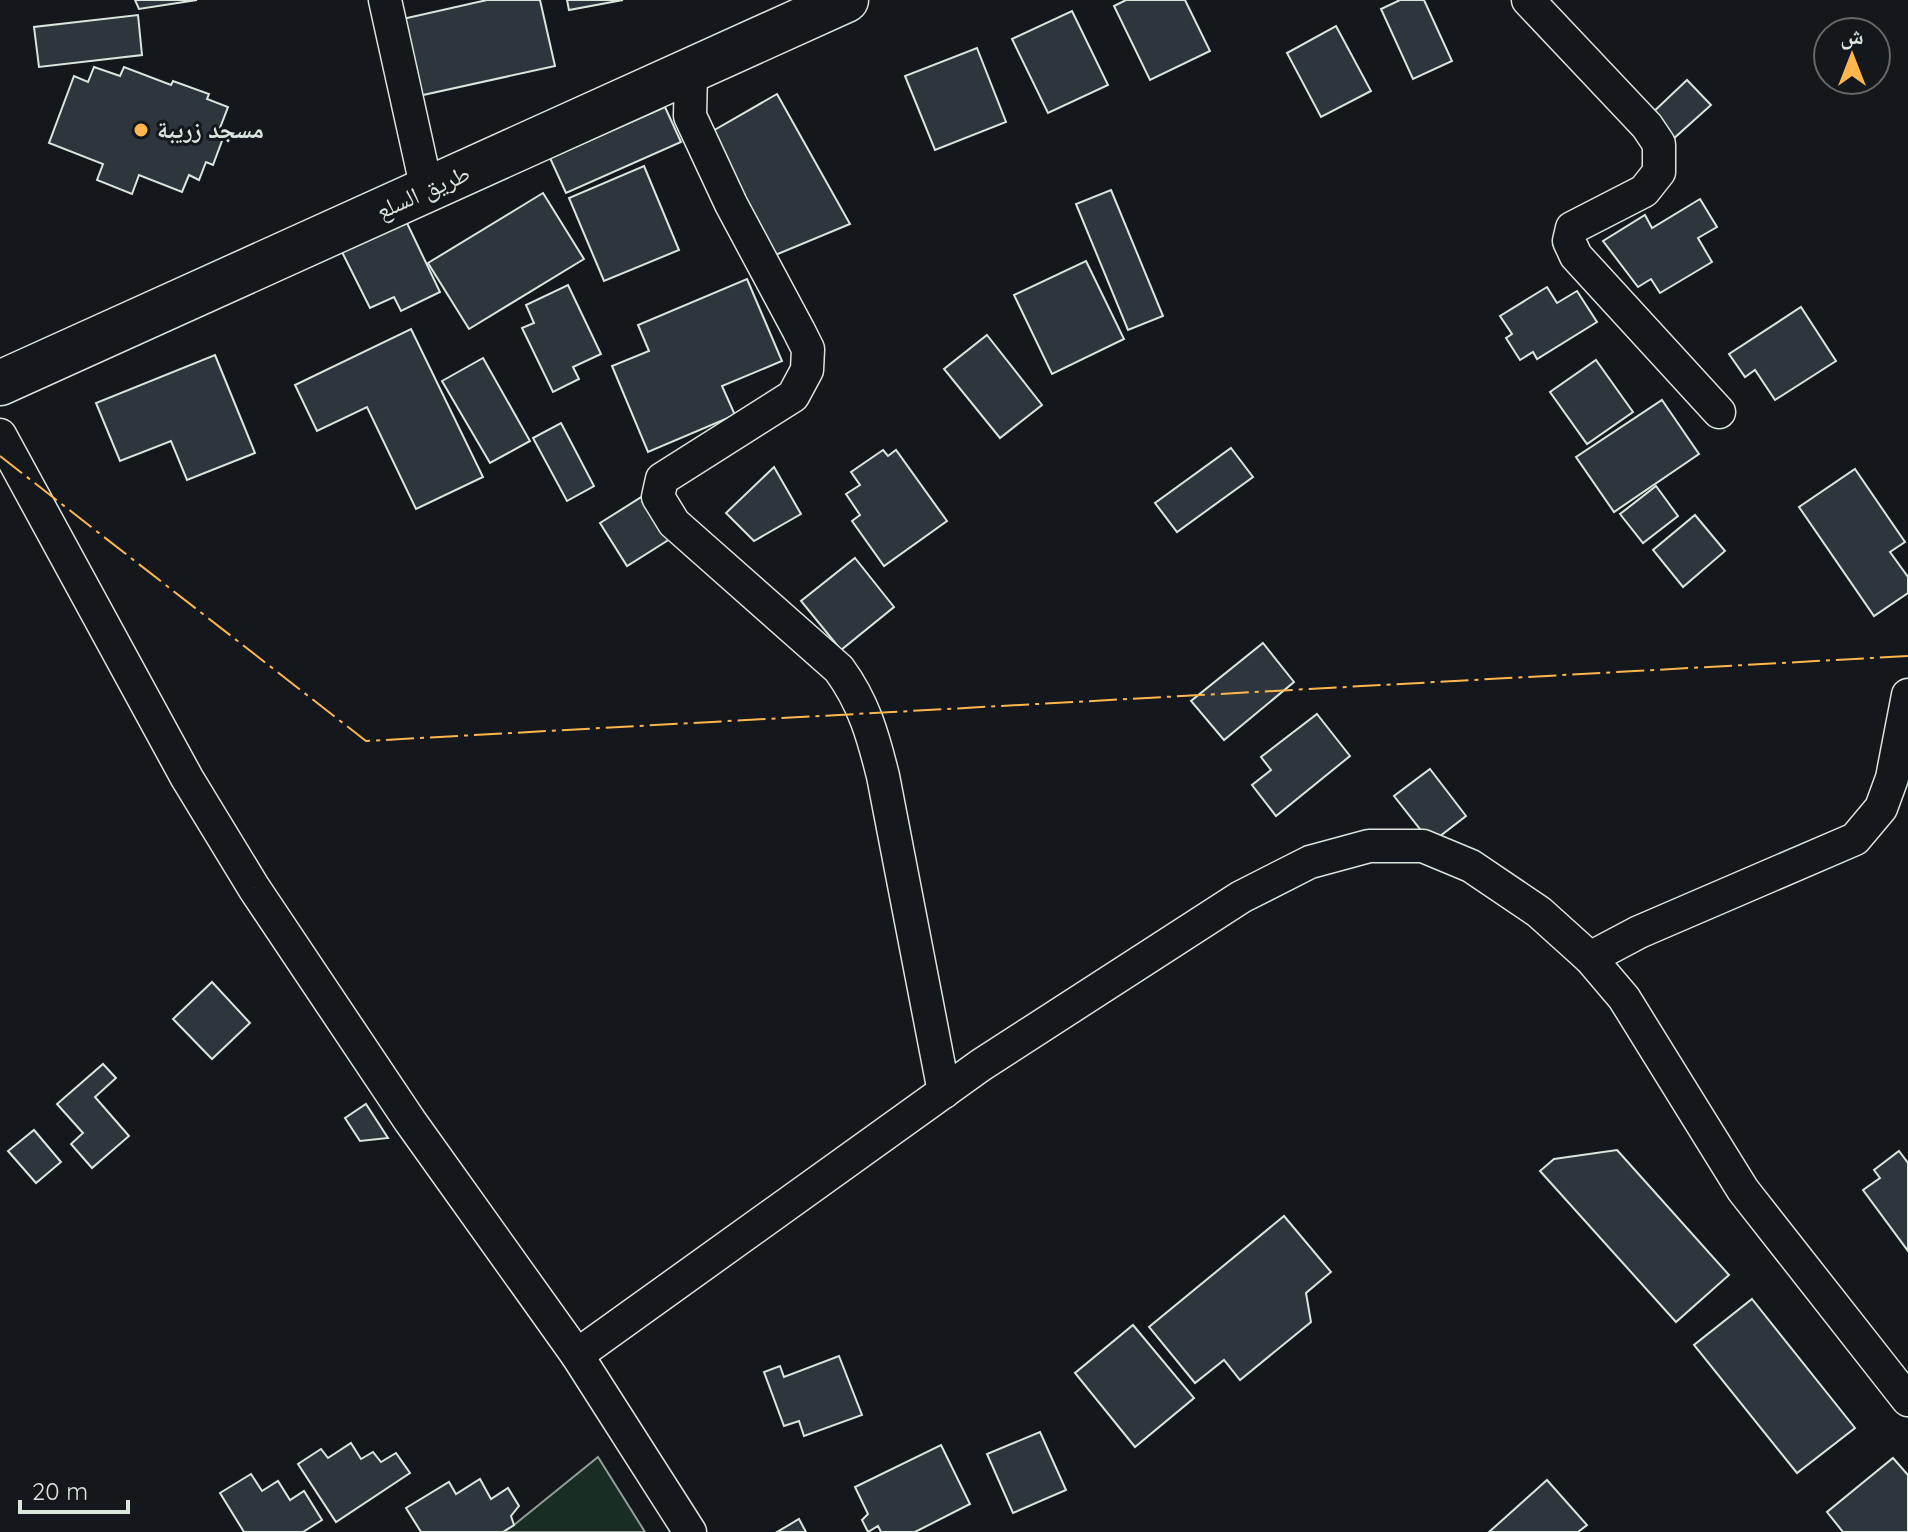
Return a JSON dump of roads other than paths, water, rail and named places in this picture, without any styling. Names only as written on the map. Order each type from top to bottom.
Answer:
[{"type":"street","points":[[385,0],[427,190]]},
{"type":"street","name":"طريق السلع","points":[[0,383],[846,0]]},
{"type":"street","points":[[1528,0],[1647,126],[1659,144],[1659,172],[1644,191],[1572,228],[1569,241],[1576,256],[1719,412]]},
{"type":"street","points":[[691,70],[690,116],[731,204],[808,349],[807,370],[793,396],[662,479],[658,497],[674,523],[839,669],[859,697],[871,727],[883,776],[944,1092]]},
{"type":"street","points":[[0,435],[187,778],[254,888],[410,1121],[577,1355],[690,1532]]},
{"type":"street","points":[[1590,958],[1639,932],[1855,839],[1881,808],[1892,778],[1908,695]]},
{"type":"street","points":[[577,1355],[944,1092],[1241,897],[1310,862],[1369,846],[1423,846],[1471,866],[1539,912],[1590,958],[1624,998],[1743,1190],[1908,1400]]},
{"type":"place","name":"مسجد زريبة","points":[[141,130]]}]
